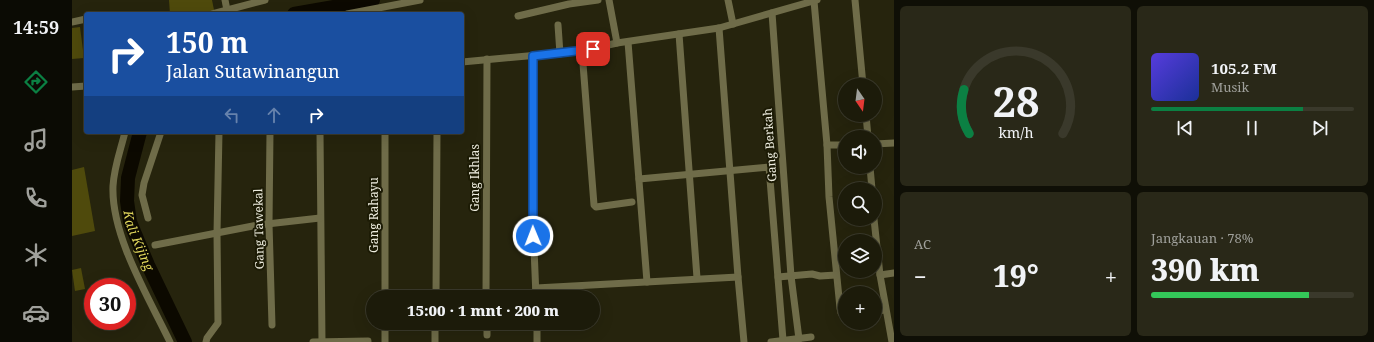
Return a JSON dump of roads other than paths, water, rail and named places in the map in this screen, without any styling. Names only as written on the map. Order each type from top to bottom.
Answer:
[{"type":"street","points":[[225,0],[227,10]]},
{"type":"street","points":[[220,12],[265,0]]},
{"type":"street","points":[[360,12],[420,0]]},
{"type":"street","points":[[518,16],[568,4],[598,0]]},
{"type":"street","points":[[609,0],[617,44]]},
{"type":"street","points":[[728,0],[733,24]]},
{"type":"street","points":[[464,62],[560,54],[719,28],[816,0],[827,145],[829,197],[838,292]]},
{"type":"street","points":[[855,0],[862,78]]},
{"type":"street","name":"Gang Berkah","points":[[772,13],[791,276],[799,339]]},
{"type":"street","points":[[72,22],[84,19]]},
{"type":"street","points":[[558,25],[560,54]]},
{"type":"street","points":[[719,28],[729,170],[744,342]]},
{"type":"street","points":[[680,34],[697,278]]},
{"type":"street","points":[[628,42],[648,282]]},
{"type":"street","points":[[582,51],[594,205],[596,207],[632,202]]},
{"type":"street","points":[[533,56],[533,223],[536,288],[697,278],[738,277]]},
{"type":"street","name":"Gang Ikhlas","points":[[486,290],[487,59]]},
{"type":"street","points":[[72,87],[84,86]]},
{"type":"street","points":[[124,134],[115,170],[113,186],[115,208],[128,254],[170,342]]},
{"type":"street","points":[[148,218],[142,195],[144,183],[160,134]]},
{"type":"street","points":[[206,340],[213,328],[218,323],[217,234],[219,134]]},
{"type":"street","name":"Gang Tawekal","points":[[270,134],[269,224],[272,325]]},
{"type":"street","points":[[320,134],[322,342]]},
{"type":"street","name":"Gang Rahayu","points":[[385,134],[385,290]]},
{"type":"street","points":[[436,290],[437,134]]},
{"type":"street","points":[[882,144],[894,143]]},
{"type":"street","points":[[827,145],[838,145]]},
{"type":"street","points":[[639,179],[769,167],[783,340]]},
{"type":"street","points":[[155,245],[269,224],[320,218]]},
{"type":"street","points":[[882,275],[894,273]]},
{"type":"street","points":[[778,277],[836,275]]},
{"type":"street","points":[[880,278],[892,342]]},
{"type":"street","points":[[882,312],[894,313]]},
{"type":"street","points":[[385,330],[385,342]]},
{"type":"street","points":[[435,330],[435,342]]},
{"type":"street","points":[[487,330],[487,335]]},
{"type":"street","points":[[537,330],[538,342]]},
{"type":"street","points":[[771,342],[811,337]]},
{"type":"street","points":[[313,342],[368,341]]},
{"type":"waterway","name":"Kali Kijing","points":[[305,12],[373,0]]},
{"type":"waterway","name":"Kali Kijing","points":[[139,134],[128,178],[127,201],[130,222],[148,265],[185,342]]}]
